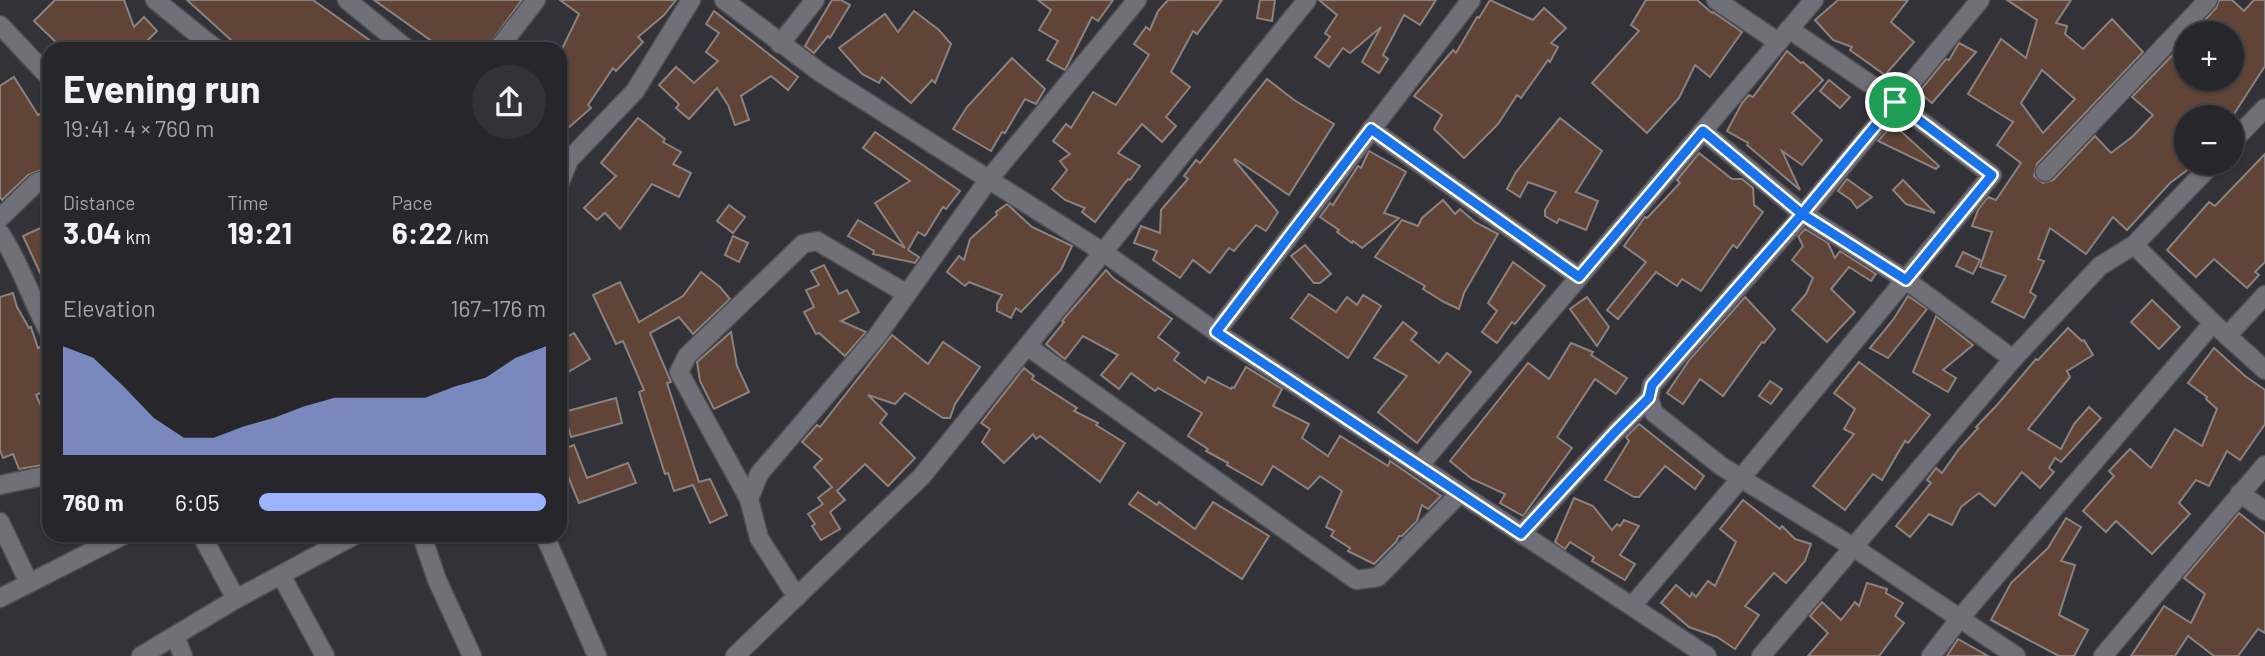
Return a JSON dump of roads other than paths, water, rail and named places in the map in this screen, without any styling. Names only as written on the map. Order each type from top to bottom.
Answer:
[{"type":"street","points":[[155,0],[207,42]]},
{"type":"street","points":[[347,0],[398,42]]},
{"type":"street","points":[[503,42],[536,0]]},
{"type":"street","points":[[567,165],[635,91],[691,0]]},
{"type":"street","points":[[724,0],[821,74],[1103,252],[1216,332],[1707,656]]},
{"type":"street","points":[[780,44],[815,0]]},
{"type":"street","points":[[749,499],[759,474],[877,336],[989,179],[1137,0]]},
{"type":"street","points":[[736,656],[922,476],[1307,0]]},
{"type":"street","points":[[1216,332],[1471,0]]},
{"type":"street","points":[[1632,606],[1992,175],[1895,102],[1784,36],[1716,0]]},
{"type":"street","points":[[1419,466],[1814,0]]},
{"type":"street","points":[[1980,0],[1802,214],[1652,385],[1649,398],[1654,413],[1721,466],[1853,547],[2016,656]]},
{"type":"street","points":[[2045,172],[2208,0]]},
{"type":"street","points":[[0,25],[42,70]]},
{"type":"street","points":[[2244,130],[2265,108]]},
{"type":"street","points":[[1371,129],[1579,277]]},
{"type":"street","points":[[1703,131],[1802,214],[1906,280],[2013,359]]},
{"type":"street","points":[[1761,656],[2013,359],[2099,266],[2134,245],[2201,175]]},
{"type":"street","points":[[0,218],[36,183],[42,181]]},
{"type":"street","points":[[0,233],[13,252],[42,320]]},
{"type":"street","points":[[797,597],[759,538],[749,499],[679,372],[687,356],[803,244],[817,241],[907,294]]},
{"type":"street","points":[[2134,245],[2265,370]]},
{"type":"street","points":[[2227,336],[2265,295]]},
{"type":"street","points":[[1931,656],[1960,618],[2213,323]]},
{"type":"street","points":[[1027,346],[1356,580],[1378,577],[1460,493]]},
{"type":"street","points":[[1521,534],[1649,398]]},
{"type":"street","points":[[2103,656],[2265,466]]},
{"type":"street","points":[[0,485],[42,476]]},
{"type":"street","points":[[2240,493],[2265,511]]},
{"type":"street","points":[[0,522],[29,583]]},
{"type":"street","points":[[0,598],[110,542]]},
{"type":"street","points":[[205,542],[236,599]]},
{"type":"street","points":[[141,656],[236,599],[342,542]]},
{"type":"street","points":[[424,542],[472,656]]},
{"type":"street","points":[[548,542],[597,656]]},
{"type":"street","points":[[281,575],[325,656]]},
{"type":"street","points":[[174,636],[183,656]]}]
